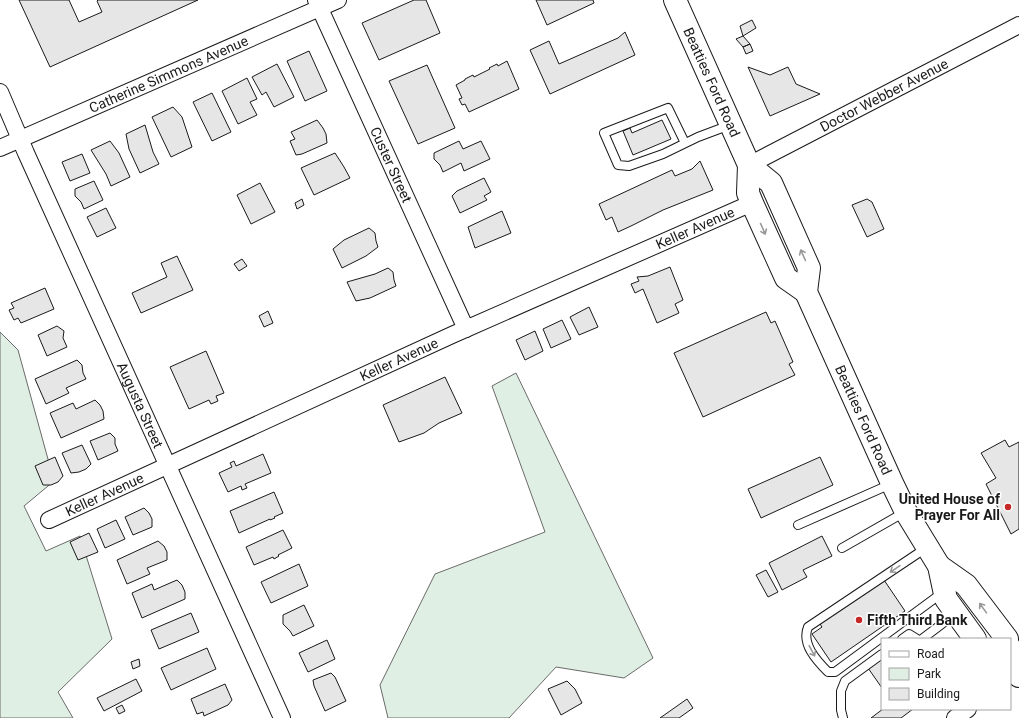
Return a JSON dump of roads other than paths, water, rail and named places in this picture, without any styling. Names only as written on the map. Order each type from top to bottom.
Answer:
[{"type":"main road","name":"Beatties Ford Road","points":[[675,0],[749,165],[748,193],[752,203],[786,278],[806,292],[906,512],[939,566],[966,585],[1006,638]]},
{"type":"main road","name":"Beatties Ford Road","points":[[749,165],[771,183],[809,268],[806,292]]},
{"type":"main road","name":"Beatties Ford Road","points":[[939,566],[946,599],[974,638]]},
{"type":"main road","points":[[1011,655],[1014,676]]},
{"type":"street","name":"Catherine Simmons Avenue","points":[[0,148],[318,4],[338,0]]},
{"type":"street","name":"Custer Street","points":[[318,4],[466,329]]},
{"type":"street","name":"Doctor Webber Avenue","points":[[749,165],[1019,25]]},
{"type":"street","name":"Augusta Street","points":[[0,92],[282,718]]},
{"type":"street","name":"Keller Avenue","points":[[49,520],[466,329],[752,203]]},
{"type":"street","points":[[955,718],[967,710]]},
{"type":"lane","points":[[685,143],[668,108],[604,133],[618,165],[629,166],[663,154],[698,137],[731,125]]},
{"type":"lane","points":[[798,525],[892,483]]},
{"type":"lane","points":[[842,548],[906,512]]},
{"type":"lane","points":[[927,548],[808,628],[806,640],[818,662],[828,672],[834,672],[944,592]]},
{"type":"lane","points":[[923,638],[956,614]]},
{"type":"lane","points":[[903,638],[909,634],[915,638]]},
{"type":"lane","points":[[844,718],[841,710],[841,691],[845,681],[881,655]]},
{"type":"place","name":"United House of Prayer For All","points":[[1008,507]]},
{"type":"place","name":"Fifth Third Bank","points":[[859,620]]}]
